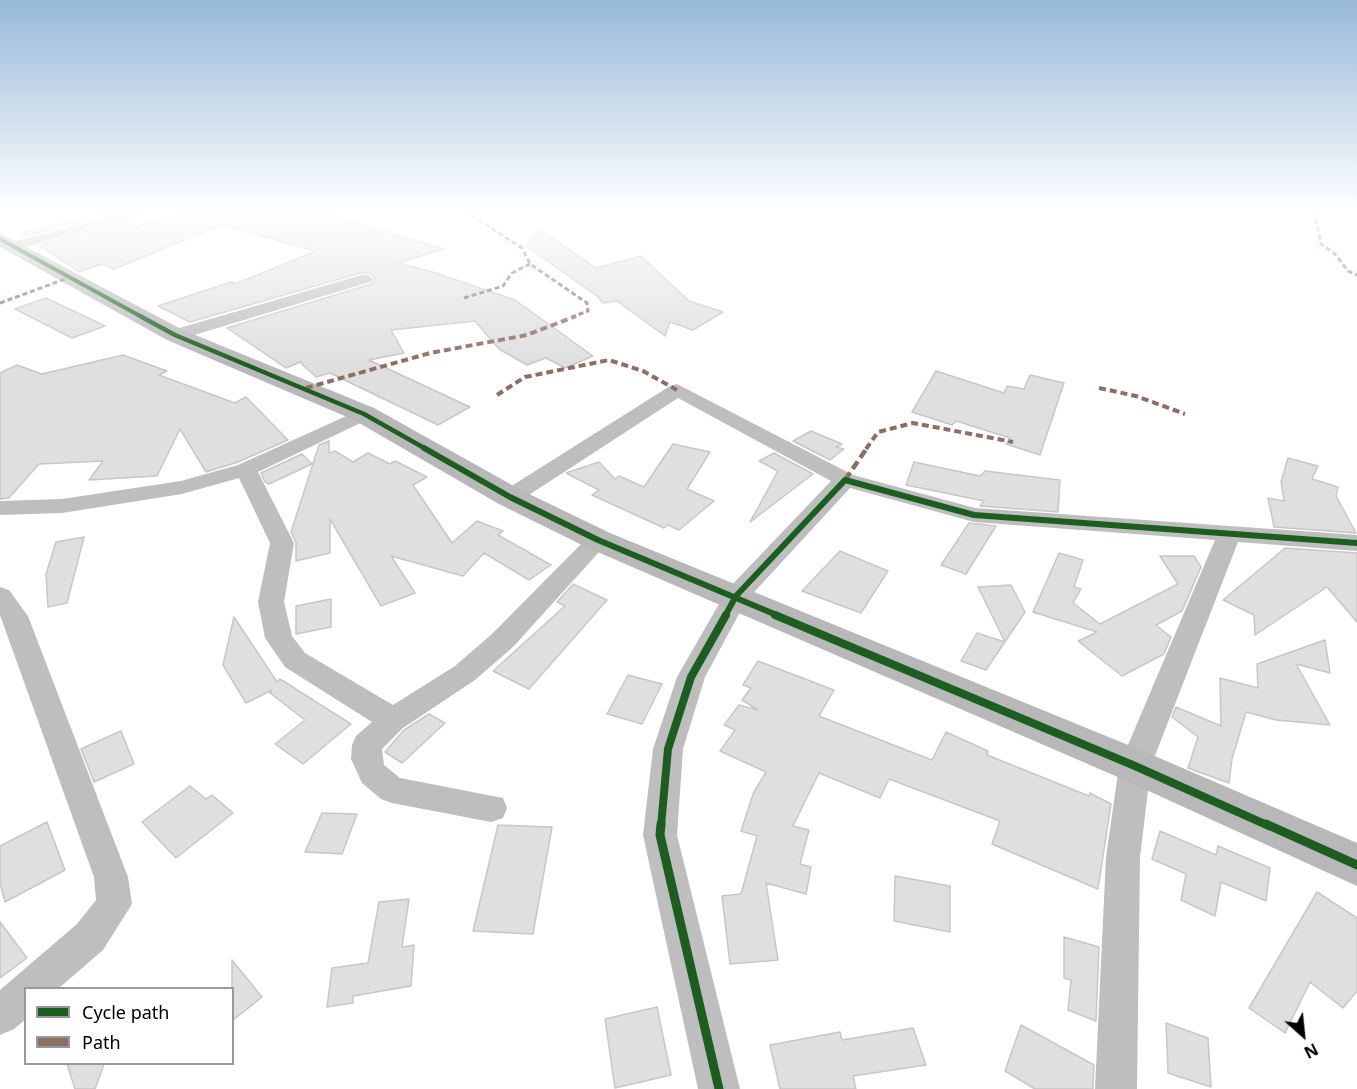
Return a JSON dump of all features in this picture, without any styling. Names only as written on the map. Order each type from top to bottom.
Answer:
[{"type":"street","points":[[41,262],[175,335],[364,414],[510,497],[598,540],[736,596],[1135,766],[1357,865]]},
{"type":"street","points":[[175,335],[365,279]]},
{"type":"street","points":[[510,497],[632,421],[677,390],[845,480],[974,515],[1357,543]]},
{"type":"street","points":[[0,508],[62,506],[183,487],[246,470],[364,414]]},
{"type":"street","points":[[246,470],[282,543],[271,602],[279,638],[295,660],[393,720]]},
{"type":"street","points":[[719,1089],[660,835],[668,749],[692,677],[736,596],[845,480]]},
{"type":"street","points":[[1116,1089],[1123,857],[1135,766],[1229,534]]},
{"type":"street","points":[[491,808],[392,790],[373,774],[366,759],[367,745],[393,720],[465,672],[503,640],[598,540]]},
{"type":"street","points":[[0,596],[15,616],[111,877],[114,904],[90,937],[32,987]]},
{"type":"street","points":[[0,1016],[24,995]]},
{"type":"building","points":[[64,262],[131,262],[114,269],[102,264],[79,272]]},
{"type":"building","points":[[289,262],[403,262],[399,263],[515,300],[593,356],[565,368],[546,358],[527,365],[499,349],[475,321],[391,330],[404,353],[369,360],[470,407],[438,425],[330,373],[316,377],[300,362],[286,368],[227,328],[371,284],[375,279],[371,274],[364,272],[190,322],[158,306],[231,282],[235,284]]},
{"type":"building","points":[[548,262],[587,262],[596,268],[619,262],[647,262],[689,301],[723,312],[693,330],[670,322],[665,336],[617,301],[603,303],[597,296]]},
{"type":"building","points":[[46,298],[105,326],[72,338],[15,309]]},
{"type":"building","points":[[123,355],[167,371],[159,375],[235,403],[246,397],[288,440],[238,462],[206,472],[180,429],[157,476],[89,480],[103,461],[39,464],[9,498],[0,499],[0,373],[17,365],[42,374]]},
{"type":"building","points":[[936,371],[1004,393],[1007,386],[1024,389],[1030,375],[1064,383],[1040,455],[1006,444],[1010,438],[956,421],[952,425],[912,412]]},
{"type":"building","points":[[811,431],[842,444],[836,447],[844,449],[830,460],[793,441]]},
{"type":"building","points":[[329,441],[329,453],[335,451],[353,462],[368,453],[390,464],[395,461],[427,477],[413,485],[452,543],[477,521],[503,531],[498,535],[551,565],[529,580],[484,553],[463,576],[391,556],[415,593],[381,606],[330,519],[330,553],[296,561],[296,542],[291,532],[319,445]]},
{"type":"building","points":[[673,444],[710,452],[687,489],[714,501],[679,530],[668,525],[664,528],[592,495],[599,490],[566,473],[599,462],[615,479],[619,476],[644,487]]},
{"type":"building","points":[[774,453],[813,474],[750,522],[778,471],[759,461]]},
{"type":"building","points":[[302,454],[312,464],[269,484],[265,482],[261,473]]},
{"type":"building","points":[[1288,458],[1318,466],[1312,479],[1338,487],[1336,496],[1356,533],[1274,527],[1268,498],[1284,501],[1281,482]]},
{"type":"building","points":[[914,462],[980,476],[985,471],[1060,480],[1058,512],[980,506],[984,501],[906,485]]},
{"type":"building","points":[[969,523],[996,526],[966,574],[941,565]]},
{"type":"building","points":[[84,537],[67,603],[48,607],[46,574],[56,542]]},
{"type":"building","points":[[1285,548],[1357,553],[1357,622],[1327,587],[1255,635],[1254,615],[1223,600]]},
{"type":"building","points":[[840,551],[888,571],[861,613],[802,591]]},
{"type":"building","points":[[1059,553],[1083,560],[1074,587],[1081,589],[1073,603],[1100,624],[1178,584],[1160,556],[1194,556],[1201,567],[1182,611],[1156,625],[1171,637],[1164,654],[1122,676],[1078,641],[1097,632],[1033,612]]},
{"type":"building","points":[[573,584],[607,600],[529,689],[493,671],[565,606],[557,602]]},
{"type":"building","points":[[1011,585],[1025,612],[1005,642],[978,587]]},
{"type":"building","points":[[331,599],[331,627],[296,634],[296,606]]},
{"type":"building","points":[[234,617],[277,682],[280,679],[351,724],[303,764],[275,744],[305,720],[270,693],[272,690],[246,703],[223,665]]},
{"type":"building","points":[[977,633],[1005,642],[986,670],[961,661]]},
{"type":"building","points":[[1325,640],[1330,673],[1296,664],[1330,725],[1276,720],[1246,712],[1232,759],[1229,783],[1188,768],[1198,737],[1172,717],[1176,707],[1221,726],[1220,678],[1258,688],[1257,664]]},
{"type":"building","points":[[758,661],[834,690],[819,716],[932,760],[946,732],[988,751],[987,755],[1089,796],[1090,793],[1111,804],[1098,889],[992,844],[1000,821],[889,779],[880,798],[819,773],[793,826],[809,830],[800,864],[811,867],[806,894],[766,883],[778,960],[730,964],[722,896],[741,894],[757,836],[741,831],[753,794],[766,772],[720,751],[735,730],[724,725],[739,705],[758,710],[742,700],[751,688],[743,685]]},
{"type":"building","points":[[628,675],[662,684],[642,724],[607,714]]},
{"type":"building","points":[[429,714],[445,723],[402,763],[385,752],[404,730]]},
{"type":"building","points":[[121,731],[134,764],[94,782],[81,749]]},
{"type":"building","points":[[190,786],[206,799],[212,795],[233,813],[176,858],[142,822]]},
{"type":"building","points":[[322,813],[357,814],[342,854],[305,852]]},
{"type":"building","points":[[47,822],[65,870],[5,902],[0,883],[0,846]]},
{"type":"building","points":[[498,825],[552,827],[533,934],[473,931]]},
{"type":"building","points":[[1160,831],[1216,855],[1218,846],[1270,868],[1266,901],[1221,882],[1215,916],[1181,900],[1186,874],[1152,859]]},
{"type":"building","points":[[895,876],[950,886],[950,932],[894,921]]},
{"type":"building","points":[[1317,892],[1357,918],[1357,991],[1343,1008],[1310,982],[1285,1033],[1249,1008]]},
{"type":"building","points":[[409,899],[402,947],[414,945],[411,986],[353,996],[353,1003],[327,1007],[332,968],[368,963],[379,902]]},
{"type":"building","points":[[0,922],[27,958],[0,978]]},
{"type":"building","points":[[1064,937],[1099,947],[1096,1021],[1068,1010],[1071,980],[1064,978]]},
{"type":"building","points":[[232,960],[262,997],[234,1019],[234,987],[232,987]]},
{"type":"building","points":[[657,1007],[671,1075],[615,1088],[605,1019]]},
{"type":"building","points":[[1166,1023],[1208,1038],[1211,1087],[1168,1073]]},
{"type":"building","points":[[1021,1025],[1094,1065],[1093,1089],[1035,1089],[1005,1071]]},
{"type":"building","points":[[913,1028],[926,1065],[853,1076],[856,1089],[780,1089],[770,1045],[840,1032],[842,1040]]},
{"type":"building","points":[[67,1065],[104,1065],[95,1089],[75,1089]]},
{"type":"marked path","points":[[306,388],[430,353],[527,335],[588,311],[587,303],[529,262]]},
{"type":"marked path","points":[[1341,262],[1348,271],[1357,275]]},
{"type":"marked path","points":[[464,298],[503,286],[512,273],[530,264]]},
{"type":"marked path","points":[[0,303],[68,278]]},
{"type":"marked path","points":[[497,395],[525,377],[609,360],[643,371],[677,390]]},
{"type":"marked path","points":[[1099,388],[1136,396],[1185,414]]},
{"type":"marked path","points":[[845,480],[878,432],[913,423],[1013,442]]},
{"type":"cycle path","points":[[42,262],[175,335],[364,414],[510,497],[598,540],[1135,766],[1357,865]]},
{"type":"cycle path","points":[[719,1089],[660,835],[668,749],[691,677],[736,596],[845,480],[974,515],[1357,543]]}]
